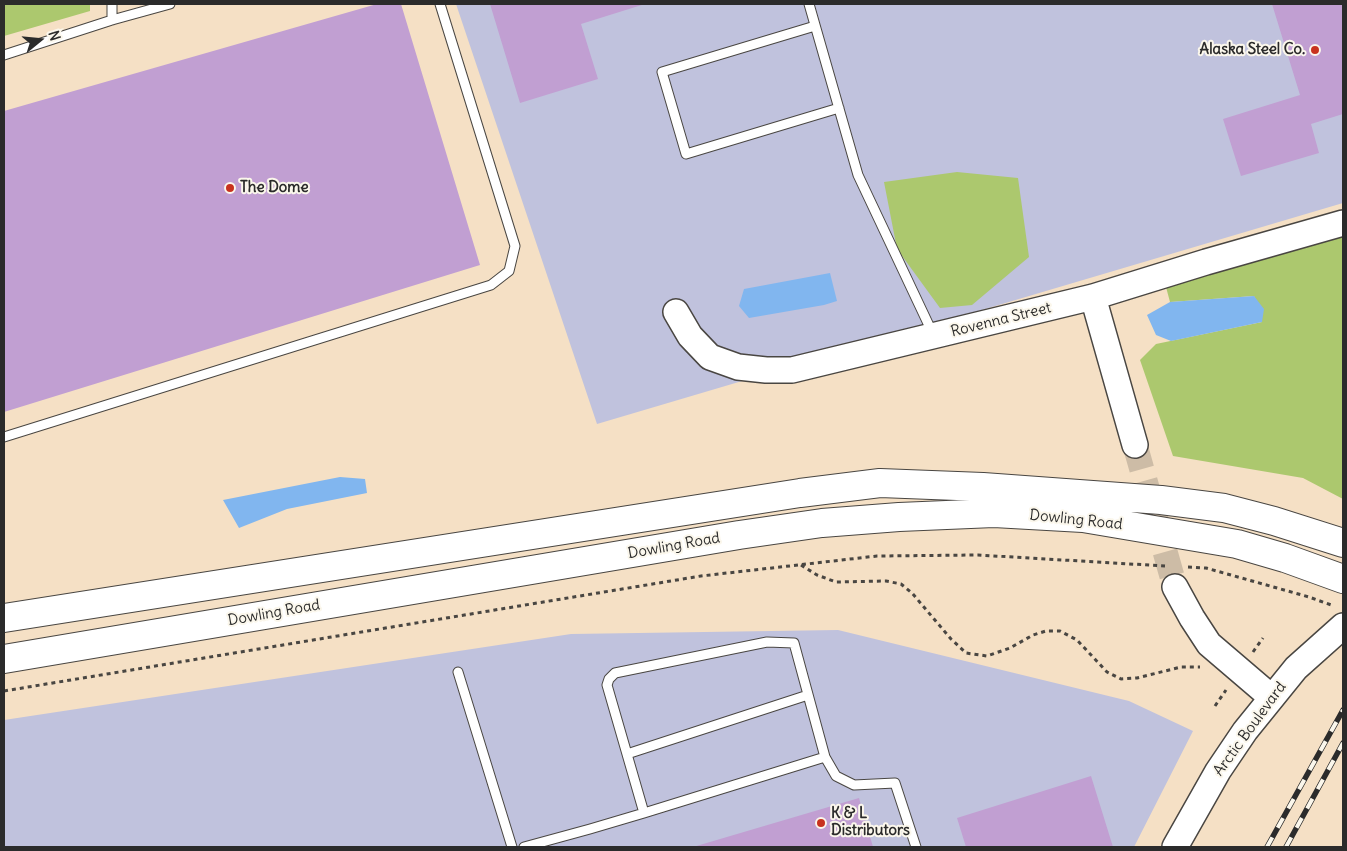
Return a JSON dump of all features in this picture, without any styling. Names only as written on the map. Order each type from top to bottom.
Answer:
[{"type":"main road","name":"Dowling Road","points":[[4,618],[781,496],[880,483],[984,486],[1161,500],[1240,512],[1343,543]]},
{"type":"main road","name":"Dowling Road","points":[[4,659],[739,535],[822,523],[899,517],[994,513],[1083,518],[1170,531],[1237,544],[1339,577]]},
{"type":"street","name":"Rovenna Street","points":[[676,312],[690,336],[710,357],[738,367],[792,370],[1093,297],[1343,223]]},
{"type":"street","points":[[1093,297],[1135,445]]},
{"type":"street","points":[[1177,574],[1192,618],[1210,644],[1272,697]]},
{"type":"street","name":"Arctic Boulevard","points":[[1175,847],[1218,771],[1245,731],[1339,616]]},
{"type":"lane","points":[[112,4],[112,20]]},
{"type":"lane","points":[[4,55],[112,20],[170,4]]},
{"type":"lane","points":[[4,437],[491,285],[509,271],[515,246],[440,4]]},
{"type":"lane","points":[[809,4],[858,175],[934,336]]},
{"type":"lane","points":[[815,26],[662,72],[686,154],[839,108]]},
{"type":"lane","points":[[644,813],[607,685],[609,679],[615,673],[767,642],[794,643],[825,757],[836,776],[854,785],[895,783],[916,847]]},
{"type":"lane","points":[[458,672],[512,847]]},
{"type":"lane","points":[[627,754],[808,695]]},
{"type":"lane","points":[[524,847],[644,813],[825,757]]},
{"type":"path","points":[[4,692],[701,576],[877,556],[978,554],[1064,561],[1177,574],[1206,568],[1309,597],[1339,616]]},
{"type":"path","points":[[800,565],[817,575],[836,582],[886,581],[901,584],[912,593],[951,639],[966,653],[987,656],[1010,648],[1034,635],[1046,631],[1060,631],[1077,640],[1107,672],[1121,679],[1137,678],[1181,667],[1196,667],[1229,662]]},
{"type":"shaded area","points":[[456,4],[1343,4],[1343,203],[597,424]]},
{"type":"shaded area","points":[[838,630],[1129,701],[1193,731],[1134,847],[4,847],[4,720],[571,634]]},
{"type":"green space","points":[[4,4],[90,4],[90,11],[4,36]]},
{"type":"green space","points":[[957,172],[1018,178],[1029,257],[972,305],[940,308],[897,249],[884,182]]},
{"type":"green space","points":[[1343,237],[1343,499],[1303,478],[1173,456],[1140,360],[1156,344],[1262,322],[1254,296],[1170,302],[1166,287]]},
{"type":"water","points":[[830,273],[837,301],[749,318],[739,306],[744,289]]},
{"type":"water","points":[[1254,296],[1264,309],[1262,322],[1171,341],[1156,335],[1147,315],[1170,302]]},
{"type":"water","points":[[340,477],[365,479],[367,493],[287,509],[239,528],[223,500]]},
{"type":"building","name":"The Dome","points":[[377,4],[401,4],[480,265],[4,412],[4,111]]},
{"type":"building","points":[[490,4],[645,4],[581,24],[598,79],[520,103]]},
{"type":"building","name":"Alaska Steel Co.","points":[[1272,4],[1343,4],[1343,114],[1311,124],[1319,153],[1241,176],[1223,119],[1300,95]]},
{"type":"building","points":[[1091,776],[1113,847],[966,847],[957,818]]},
{"type":"building","name":"K & L Distributors","points":[[859,798],[873,847],[693,847]]},
{"type":"tunnel","points":[[1135,445],[1175,587]]},
{"type":"railway","points":[[1267,847],[1343,710]]},
{"type":"railway","points":[[1286,847],[1343,743]]},
{"type":"place","name":"Alaska Steel Co.","points":[[1315,50]]},
{"type":"place","name":"The Dome","points":[[230,188]]},
{"type":"place","name":"K & L Distributors","points":[[821,823]]}]
